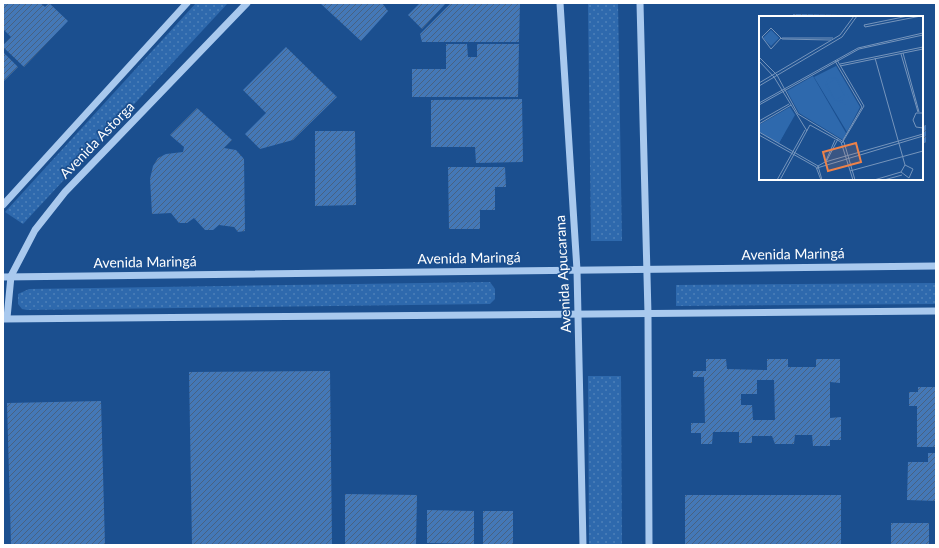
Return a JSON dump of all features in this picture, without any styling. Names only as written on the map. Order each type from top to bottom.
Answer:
[{"type":"street","name":"Avenida Astorga","points":[[3,205],[186,3]]},
{"type":"street","name":"Avenida Astorga","points":[[5,319],[11,276],[35,230],[65,192],[247,3]]},
{"type":"street","name":"Avenida Apucarana","points":[[560,3],[578,270],[583,545]]},
{"type":"street","points":[[640,3],[648,314],[649,545]]},
{"type":"street","name":"Avenida Maringá","points":[[3,277],[936,266]]},
{"type":"street","points":[[5,319],[936,312]]},
{"type":"shaded area","points":[[196,3],[228,3],[23,224],[5,212]]},
{"type":"shaded area","points":[[588,3],[618,3],[622,241],[591,241]]},
{"type":"shaded area","points":[[490,282],[495,289],[495,299],[490,304],[27,310],[22,309],[18,304],[18,294],[29,289]]},
{"type":"shaded area","points":[[936,283],[936,304],[676,306],[676,285]]},
{"type":"shaded area","points":[[588,376],[621,376],[622,545],[589,545]]},
{"type":"building","points":[[3,3],[40,3],[45,7],[49,3],[68,21],[24,67],[3,47],[3,45],[11,37],[3,29]]},
{"type":"building","points":[[320,3],[382,3],[388,11],[361,41]]},
{"type":"building","points":[[420,3],[446,3],[422,29],[408,15]]},
{"type":"building","points":[[451,3],[520,3],[519,42],[422,42],[420,34]]},
{"type":"building","points":[[793,14],[894,16],[793,16]]},
{"type":"building","points":[[446,44],[467,44],[468,57],[477,57],[477,44],[519,44],[518,97],[412,97],[412,69],[446,69]]},
{"type":"building","points":[[286,47],[337,97],[293,140],[260,149],[245,134],[266,113],[243,90]]},
{"type":"building","points":[[3,52],[18,67],[3,82]]},
{"type":"building","points":[[522,99],[523,162],[476,163],[475,147],[431,147],[431,100]]},
{"type":"building","points":[[197,108],[232,140],[224,148],[236,150],[244,159],[245,231],[238,232],[234,227],[219,225],[213,230],[205,230],[194,218],[187,223],[179,223],[171,213],[152,214],[150,179],[153,166],[158,158],[166,154],[183,152],[184,147],[170,135]]},
{"type":"building","points":[[923,125],[926,125],[926,143],[923,143]]},
{"type":"building","points":[[315,131],[355,131],[356,205],[315,206]]},
{"type":"building","points":[[448,167],[505,167],[506,187],[495,187],[495,210],[480,210],[480,229],[449,229]]},
{"type":"building","points":[[706,359],[726,359],[727,369],[767,370],[767,359],[788,359],[788,367],[816,367],[816,359],[840,359],[840,383],[830,382],[830,418],[841,417],[841,440],[830,440],[830,446],[813,446],[812,435],[795,435],[794,444],[775,444],[772,436],[752,436],[752,443],[739,443],[739,432],[713,432],[712,444],[701,444],[701,433],[691,433],[691,423],[705,423],[704,377],[693,377],[693,371],[706,371]],"holes":[[[757,380],[774,380],[775,420],[753,420],[752,405],[741,405],[741,394],[757,394]]]},
{"type":"building","points":[[330,371],[332,545],[192,545],[189,372]]},
{"type":"building","points":[[918,387],[936,387],[936,447],[917,447],[917,406],[909,406],[909,392],[918,392]]},
{"type":"building","points":[[101,401],[105,545],[11,545],[7,403]]},
{"type":"building","points":[[928,453],[936,453],[936,501],[907,500],[908,462],[928,462]]},
{"type":"building","points":[[345,494],[417,495],[416,545],[345,545]]},
{"type":"building","points":[[685,495],[841,495],[841,545],[685,545]]},
{"type":"building","points":[[427,510],[474,511],[474,544],[427,543]]},
{"type":"building","points":[[483,511],[513,511],[513,545],[483,545]]},
{"type":"building","points":[[891,523],[929,523],[929,545],[891,545]]}]
